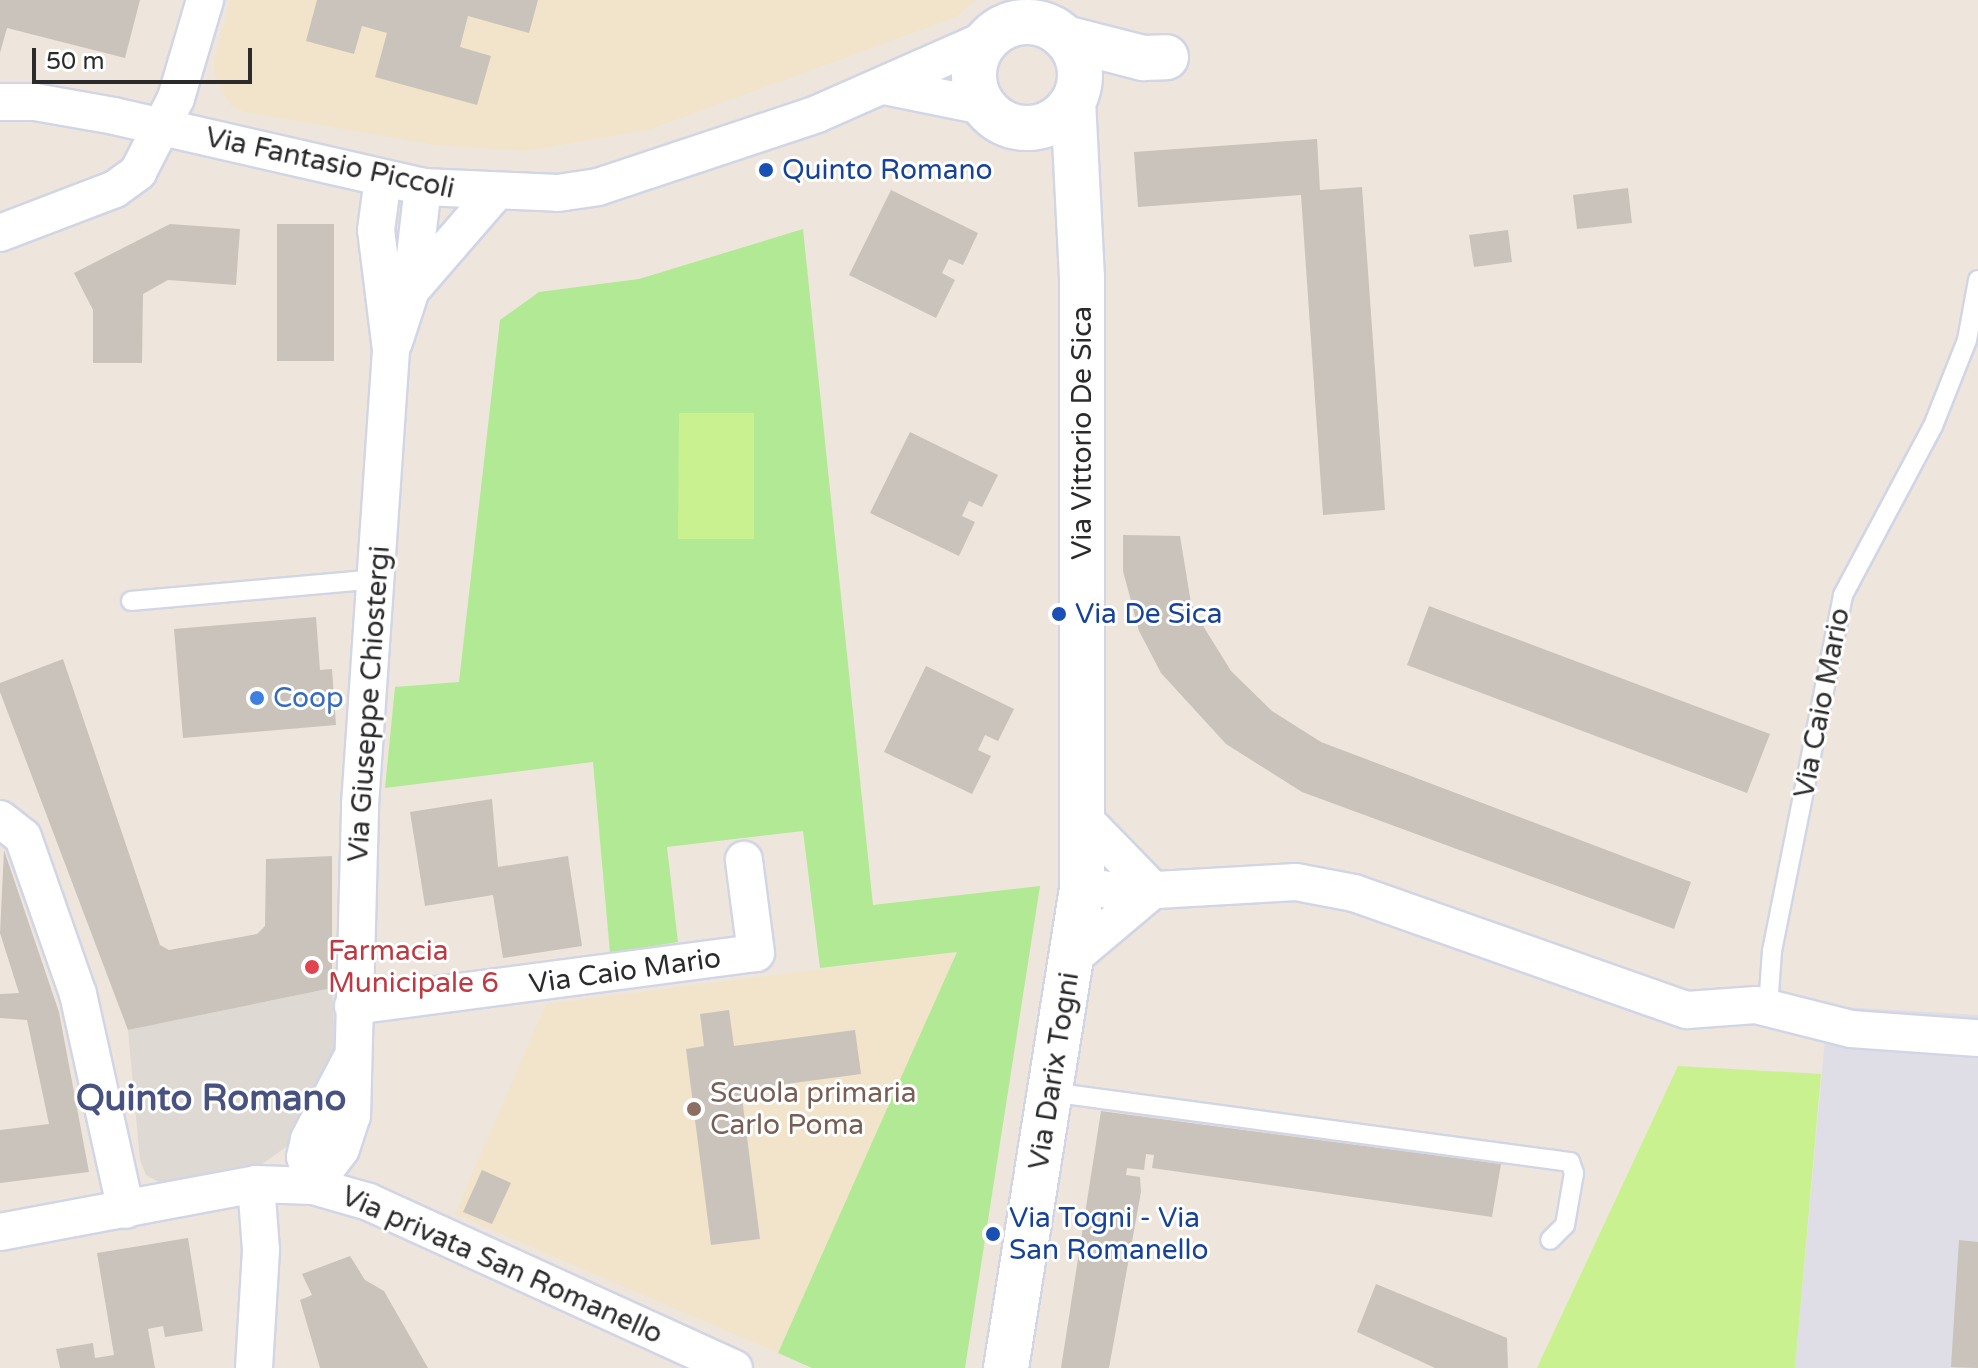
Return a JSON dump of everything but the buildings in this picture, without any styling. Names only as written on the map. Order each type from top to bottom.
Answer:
[{"type":"street","points":[[0,233],[115,189],[138,172],[176,98],[205,0]]},
{"type":"street","points":[[884,86],[983,106],[1012,127],[1030,129],[1047,125],[1076,94],[1154,57],[1052,22],[999,23],[973,72],[983,106]]},
{"type":"street","name":"Via Vittorio De Sica","points":[[1052,22],[1080,69],[1076,94],[1081,220],[1082,886]]},
{"type":"street","name":"Via Fantasio Piccoli","points":[[0,102],[35,102],[161,127],[423,187],[495,193],[598,187],[884,86],[999,23]]},
{"type":"street","name":"Via Vittorio De Sica","points":[[1030,129],[1081,220]]},
{"type":"street","name":"Via Giuseppe Chiostergi","points":[[313,1186],[305,1157],[309,1139],[351,1059],[360,805],[391,350],[376,230],[383,178]]},
{"type":"street","name":"Via Giuseppe Chiostergi","points":[[391,350],[411,290],[423,187]]},
{"type":"street","name":"Via Giuseppe Chiostergi","points":[[411,290],[495,193]]},
{"type":"street","points":[[1083,818],[1153,890]]},
{"type":"street","points":[[12,828],[95,1054],[126,1210]]},
{"type":"street","name":"Via Caio Mario","points":[[353,1006],[756,953],[744,860]]},
{"type":"street","points":[[1082,886],[1122,892],[1296,882],[1354,893],[1687,1010],[1768,1008],[1851,1029],[1978,1038]]},
{"type":"street","name":"Via Darix Togni","points":[[1004,1362],[1082,886]]},
{"type":"street","points":[[1071,959],[1153,890]]},
{"type":"street","points":[[254,1368],[261,1255],[256,1184]]},
{"type":"street","name":"Via privata San Romanello","points":[[0,1232],[256,1184],[313,1186],[369,1202],[734,1368]]},
{"type":"lane","name":"Via Caio Mario","points":[[1768,1008],[1772,951],[1843,595],[1933,426],[1967,340],[1978,280]]},
{"type":"lane","points":[[131,601],[377,579]]},
{"type":"lane","points":[[1050,1092],[1570,1162],[1574,1173],[1565,1225],[1550,1240]]},
{"type":"shaded area","points":[[230,0],[976,0],[956,17],[648,130],[526,151],[436,145],[244,112],[230,105],[215,77],[214,61]]},
{"type":"shaded area","name":"Scuola primaria Carlo Poma","points":[[958,952],[778,1353],[455,1214],[546,1004]]},
{"type":"shaded area","points":[[332,988],[335,1049],[321,1096],[297,1139],[261,1165],[162,1184],[146,1175],[140,1160],[128,1030]]},
{"type":"shaded area","points":[[1828,1006],[1978,1015],[1978,1368],[1795,1368]]},
{"type":"green space","points":[[803,229],[873,905],[1040,886],[965,1368],[812,1368],[778,1353],[957,952],[820,968],[803,831],[667,847],[678,942],[610,953],[593,762],[385,788],[395,687],[459,682],[500,320],[539,292],[639,279]]},
{"type":"green space","points":[[679,413],[754,413],[754,539],[678,539]]},
{"type":"green space","points":[[1678,1066],[1821,1074],[1795,1368],[1537,1368]]},
{"type":"place","name":"Quinto Romano","points":[[766,170]]},
{"type":"place","name":"Via De Sica","points":[[1059,614]]},
{"type":"place","name":"Coop","points":[[257,698]]},
{"type":"place","name":"Farmacia Municipale 6","points":[[312,967]]},
{"type":"place","name":"Scuola primaria Carlo Poma","points":[[694,1109]]},
{"type":"place","name":"Via Togni - Via San Romanello","points":[[993,1234]]},
{"type":"district","name":"Quinto Romano","points":[[211,1099]]}]
